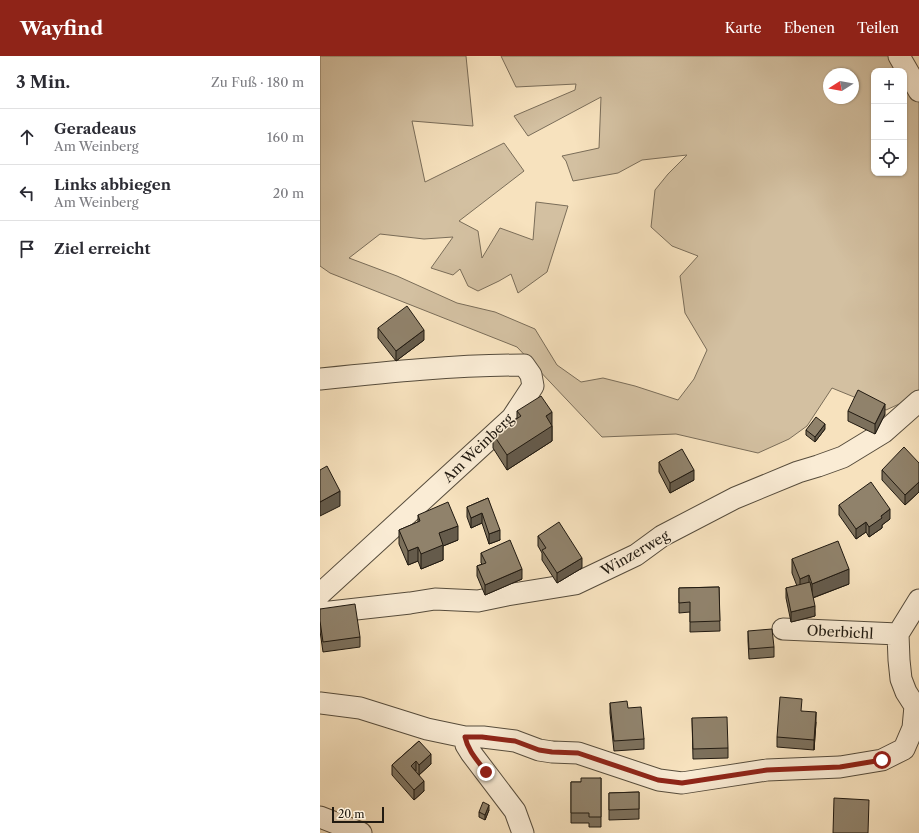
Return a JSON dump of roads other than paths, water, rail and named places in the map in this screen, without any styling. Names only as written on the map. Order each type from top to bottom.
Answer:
[{"type":"street","points":[[899,56],[919,91]]},
{"type":"street","name":"Am Weinberg","points":[[320,379],[413,370],[496,365],[524,365],[531,375],[533,386],[512,418],[320,594]]},
{"type":"street","name":"Winzerweg","points":[[320,613],[435,599],[478,601],[575,584],[636,555],[662,536],[735,498],[798,472],[843,457],[884,432],[919,401]]},
{"type":"street","points":[[320,703],[360,708],[427,729],[465,737],[482,737],[515,741],[539,750],[578,753],[658,780],[690,783],[767,770],[840,767],[882,760],[904,749],[913,728],[917,706],[906,692],[901,679],[898,634],[919,600]]},
{"type":"street","name":"Oberbichl","points":[[783,629],[898,634]]},
{"type":"street","points":[[465,737],[466,744],[471,753],[515,811],[523,833]]},
{"type":"street","points":[[320,817],[361,833]]}]
